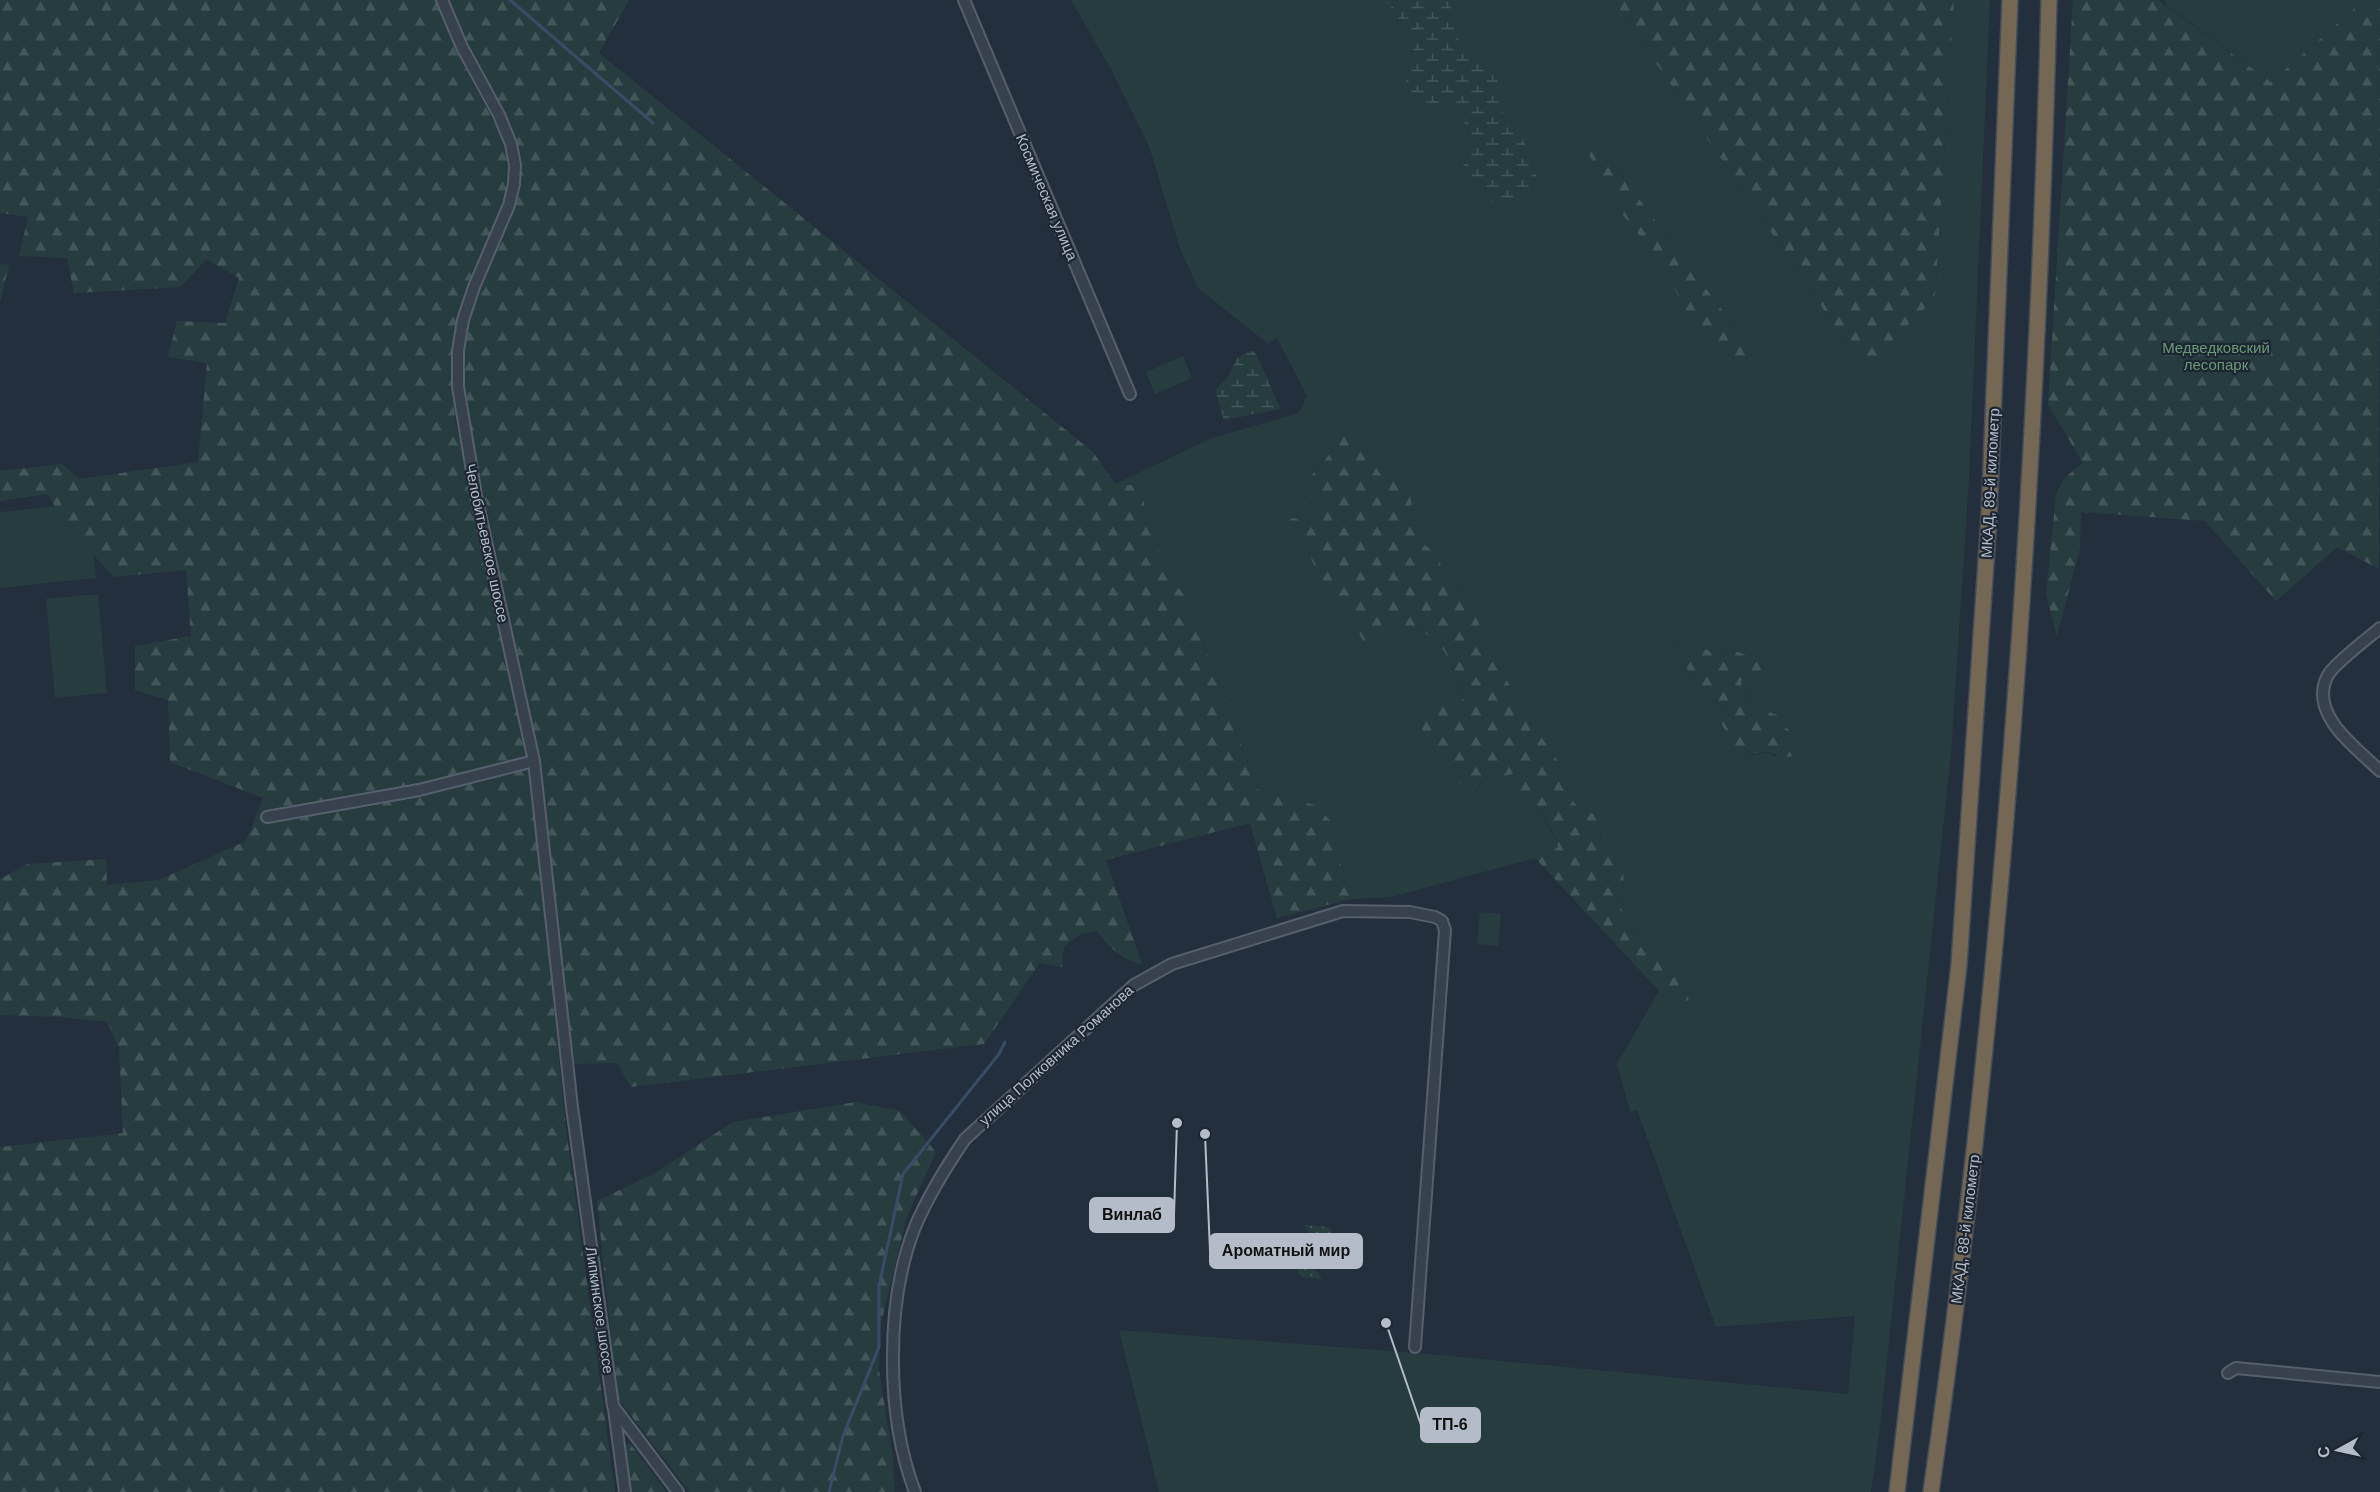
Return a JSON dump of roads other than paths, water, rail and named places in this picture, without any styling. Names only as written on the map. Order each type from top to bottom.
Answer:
[{"type":"highway","name":"МКАД, 89-й километр","points":[[1897,1492],[1959,965],[1989,517],[2010,0]]},
{"type":"highway","name":"МКАД, 88-й километр","points":[[1931,1492],[1949,1364],[1994,965],[2027,516],[2049,0]]},
{"type":"street","name":"Челобитьевское шоссе","points":[[442,0],[462,47],[499,115],[511,144],[515,165],[514,184],[509,205],[474,287],[464,320],[459,351],[459,387],[476,495],[534,761],[572,1107]]},
{"type":"street","name":"Космическая улица","points":[[964,0],[1130,394]]},
{"type":"street","points":[[2380,627],[2328,674],[2324,703],[2332,723],[2380,771]]},
{"type":"street","points":[[267,817],[418,790],[534,761]]},
{"type":"street","name":"улица Полковника Романова","points":[[915,1492],[901,1437],[895,1388],[897,1296],[915,1227],[937,1182],[965,1139],[1134,985],[1172,964],[1343,911],[1410,912],[1435,917],[1442,921],[1445,930],[1415,1347]]},
{"type":"street","name":"Липкинское шоссе","points":[[572,1107],[613,1406],[678,1492]]},
{"type":"street","points":[[2228,1373],[2236,1368],[2380,1382]]},
{"type":"street","points":[[613,1406],[626,1492]]},
{"type":"waterway","points":[[510,0],[653,123]]},
{"type":"waterway","points":[[829,1492],[843,1436],[879,1347],[879,1286],[903,1174],[999,1054],[1005,1042]]},
{"type":"place","name":"Винлаб","points":[[1177,1123]]},
{"type":"place","name":"Ароматный мир","points":[[1205,1134]]},
{"type":"place","name":"ТП-6","points":[[1386,1323]]},
{"type":"park label","name":"Медведковский лесопарк","points":[[2216,356]]}]
